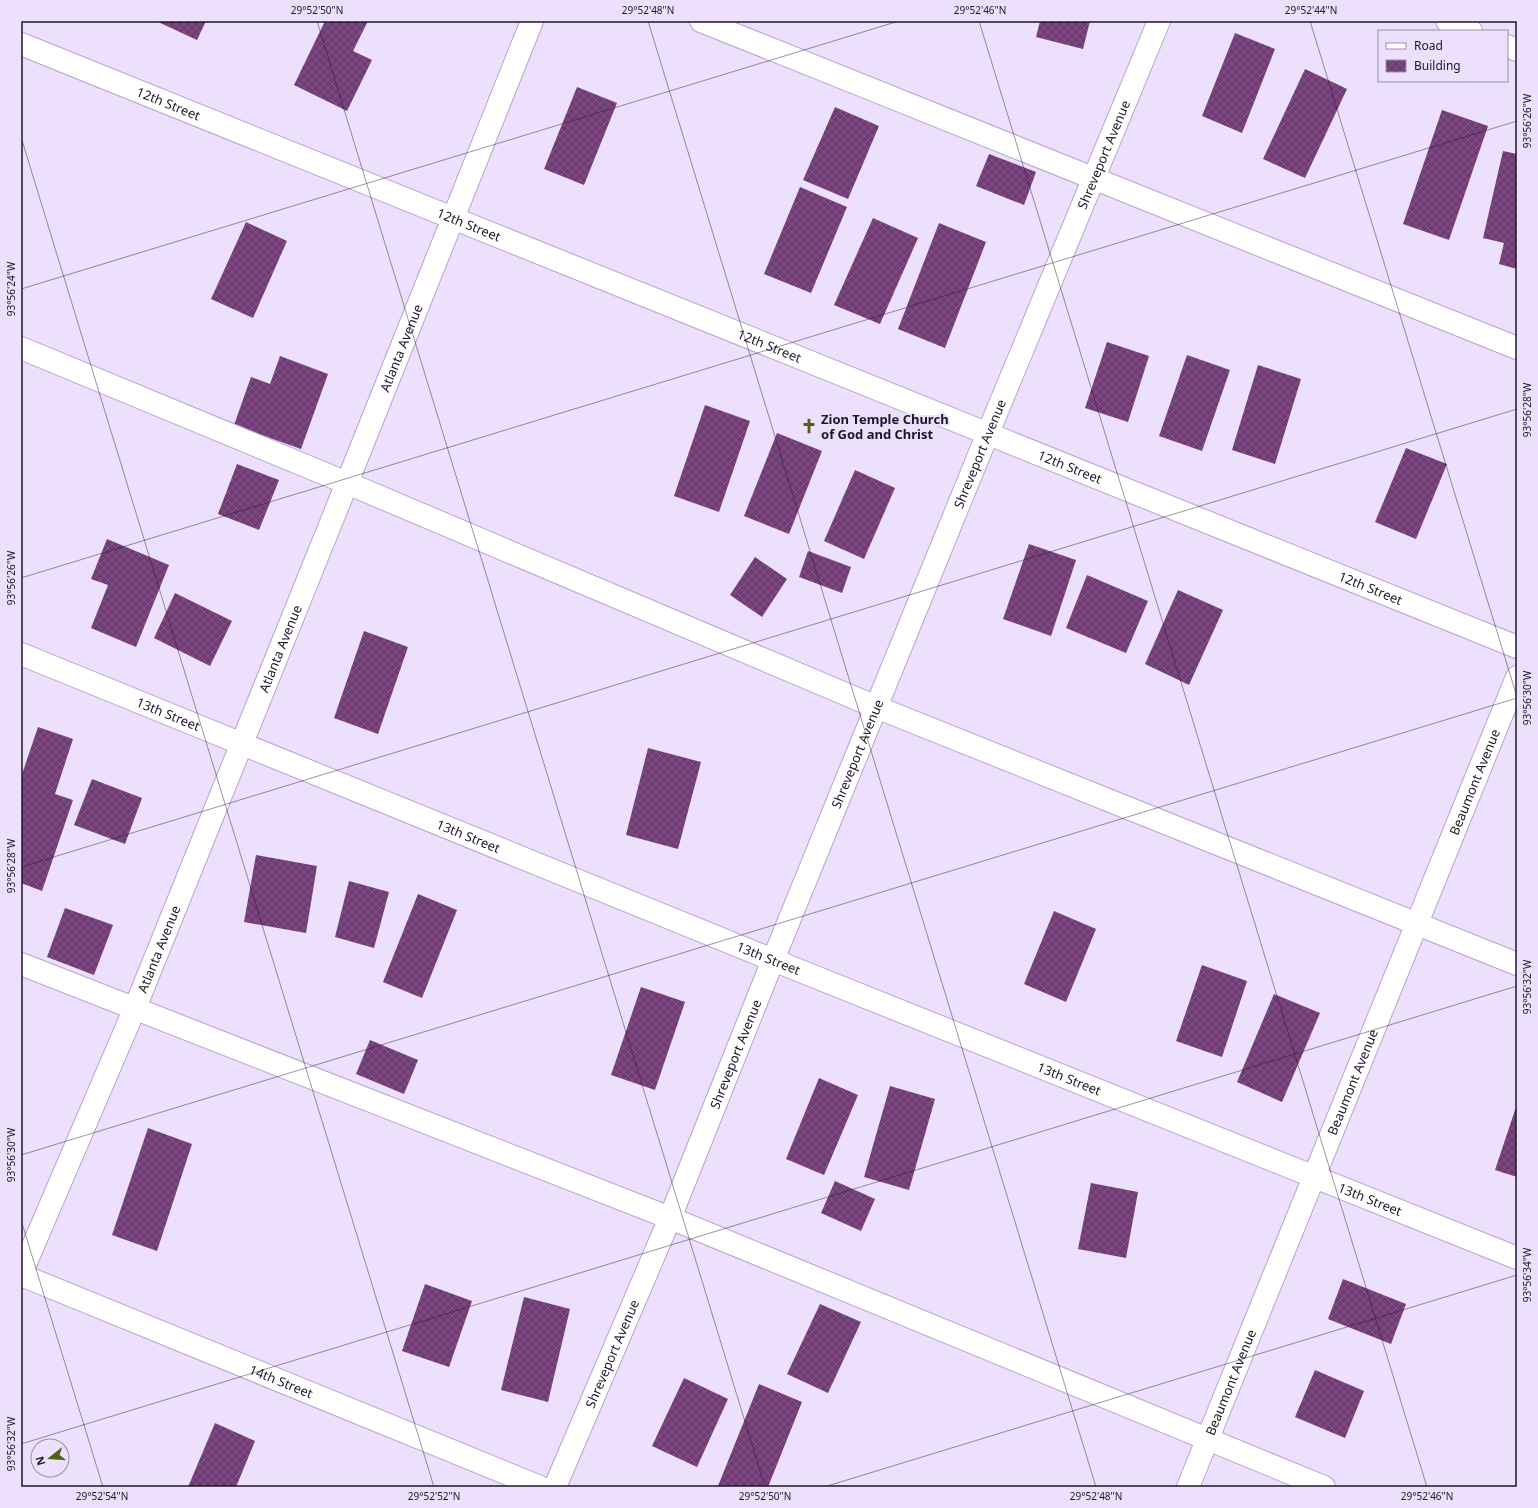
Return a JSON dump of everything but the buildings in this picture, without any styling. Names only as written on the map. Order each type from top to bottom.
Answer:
[{"type":"street","name":"Atlanta Avenue","points":[[21,1274],[135,1008],[532,21]]},
{"type":"street","points":[[701,21],[1517,348]]},
{"type":"street","name":"Shreveport Avenue","points":[[555,1487],[670,1218],[876,707],[1159,21]]},
{"type":"street","points":[[1446,21],[1468,30]]},
{"type":"street","name":"12th Street","points":[[21,44],[1517,647]]},
{"type":"street","points":[[21,348],[347,483],[876,707],[1517,964]]},
{"type":"street","name":"13th Street","points":[[21,654],[773,960],[1517,1258]]},
{"type":"street","name":"Beaumont Avenue","points":[[1188,1487],[1416,923],[1517,678]]},
{"type":"street","points":[[21,964],[670,1218],[1324,1487]]},
{"type":"street","name":"14th Street","points":[[21,1274],[540,1487]]},
{"type":"place","name":"Zion Temple Church of God and Christ","points":[[809,426]]}]
